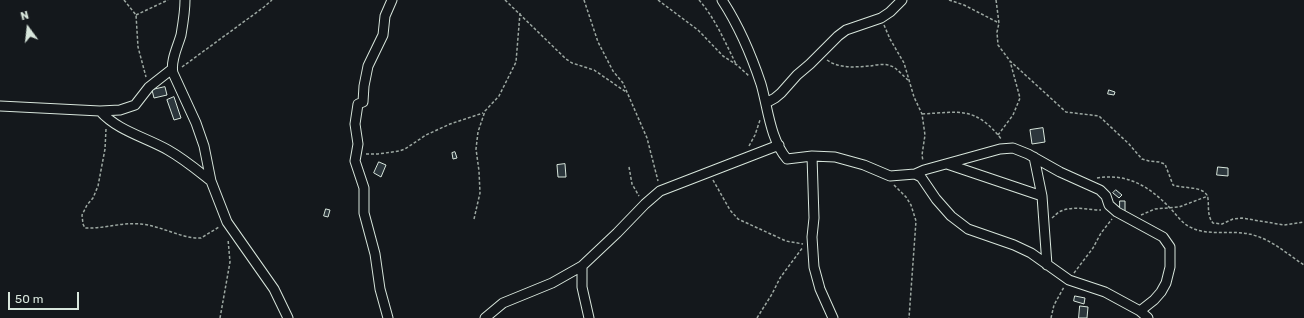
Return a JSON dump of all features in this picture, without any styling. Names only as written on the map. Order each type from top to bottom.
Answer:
[{"type":"street","points":[[186,0],[185,15],[173,61],[173,71],[196,123],[204,146],[211,181],[230,226],[274,289],[288,318]]},
{"type":"street","points":[[388,318],[380,289],[375,254],[364,213],[364,188],[355,161],[358,144],[355,124],[358,104],[363,102],[364,86],[368,66],[383,35],[385,16],[392,0]]},
{"type":"street","points":[[722,0],[743,36],[760,83],[778,144],[787,159],[812,156],[835,157],[864,165],[890,176],[915,174],[924,170],[1000,149],[1013,148],[1028,154],[1078,181],[1089,184],[1100,190],[1106,196],[1109,205],[1115,211],[1163,237],[1170,247],[1170,267],[1166,283],[1154,300],[1140,311]]},
{"type":"street","points":[[766,103],[781,93],[797,75],[838,36],[846,30],[882,18],[902,0]]},
{"type":"street","points":[[0,106],[100,111],[120,110],[135,105],[149,88],[173,71]]},
{"type":"street","points":[[100,111],[115,125],[168,150],[211,181]]},
{"type":"street","points":[[485,318],[503,303],[552,283],[582,266],[660,191],[778,144]]},
{"type":"street","points":[[812,156],[814,218],[812,236],[814,267],[820,289],[833,318]]},
{"type":"street","points":[[1034,157],[1042,196],[1047,265]]},
{"type":"street","points":[[947,164],[1042,196]]},
{"type":"street","points":[[915,174],[921,177],[936,199],[952,216],[968,229],[1014,245],[1031,253],[1069,280],[1105,292],[1140,311],[1148,318]]},
{"type":"street","points":[[582,266],[582,287],[589,318]]},
{"type":"path","points":[[124,0],[136,15],[138,47],[149,88]]},
{"type":"path","points":[[136,15],[168,0]]},
{"type":"path","points":[[173,71],[272,0]]},
{"type":"path","points":[[505,0],[520,13],[566,60],[598,72],[626,92]]},
{"type":"path","points":[[584,0],[603,53],[613,71],[623,83],[647,138],[660,191]]},
{"type":"path","points":[[658,0],[698,30],[723,56],[747,75],[760,83]]},
{"type":"path","points":[[699,0],[715,23],[737,66]]},
{"type":"path","points":[[950,0],[964,5],[998,23]]},
{"type":"path","points":[[996,0],[998,45],[1010,61],[1066,112],[1100,116],[1142,159],[1165,164],[1173,185],[1203,190],[1208,196],[1209,216],[1213,223],[1222,224],[1233,219],[1242,218],[1284,225],[1304,222]]},
{"type":"path","points":[[474,219],[480,193],[480,171],[476,141],[486,109],[499,96],[516,62],[520,13]]},
{"type":"path","points":[[882,18],[890,39],[904,62],[914,98],[922,114],[926,136],[922,155],[924,170]]},
{"type":"path","points":[[820,54],[839,67],[871,66],[877,64],[890,65],[908,80]]},
{"type":"path","points":[[998,135],[1013,115],[1020,98],[1010,61]]},
{"type":"path","points":[[738,160],[750,145],[755,135],[766,103]]},
{"type":"path","points":[[922,114],[960,112],[973,114],[989,125],[1004,142],[1013,148]]},
{"type":"path","points":[[356,152],[378,154],[399,151],[405,149],[426,135],[450,124],[484,113]]},
{"type":"path","points":[[107,119],[105,149],[98,186],[93,198],[87,205],[82,215],[85,228],[101,228],[117,224],[143,224],[192,238],[198,238],[230,226],[228,240],[230,262],[220,318]]},
{"type":"path","points":[[629,167],[632,184],[635,191],[645,204]]},
{"type":"path","points":[[710,171],[723,199],[738,219],[786,241],[805,244],[780,278],[772,294],[756,318]]},
{"type":"path","points":[[890,176],[892,182],[906,197],[911,205],[916,222],[909,318]]},
{"type":"path","points":[[1078,181],[1110,176],[1124,178],[1140,184],[1170,208],[1181,221],[1193,229],[1250,234],[1269,242],[1304,266]]},
{"type":"path","points":[[1140,216],[1147,211],[1185,205],[1208,196]]},
{"type":"path","points":[[1044,218],[1051,218],[1059,212],[1073,208],[1115,211]]},
{"type":"path","points":[[1051,318],[1054,305],[1069,280],[1093,248],[1115,211]]},
{"type":"building","points":[[165,87],[167,95],[154,98],[152,90]]},
{"type":"building","points":[[1109,90],[1115,92],[1114,95],[1108,94]]},
{"type":"building","points":[[174,97],[181,118],[174,120],[167,100]]},
{"type":"building","points":[[1043,128],[1045,142],[1032,144],[1030,130]]},
{"type":"building","points":[[455,152],[457,158],[453,159],[452,153]]},
{"type":"building","points":[[379,162],[386,165],[381,177],[374,173]]},
{"type":"building","points":[[565,164],[566,177],[558,177],[557,165]]},
{"type":"building","points":[[1218,167],[1228,168],[1228,176],[1217,175]]},
{"type":"building","points":[[1116,190],[1122,195],[1119,198],[1113,193]]},
{"type":"building","points":[[1120,201],[1125,201],[1125,211],[1120,211]]},
{"type":"building","points":[[326,209],[330,210],[328,217],[324,216]]},
{"type":"building","points":[[1075,296],[1085,298],[1084,304],[1074,301]]},
{"type":"building","points":[[1080,306],[1088,307],[1087,318],[1079,318]]}]
